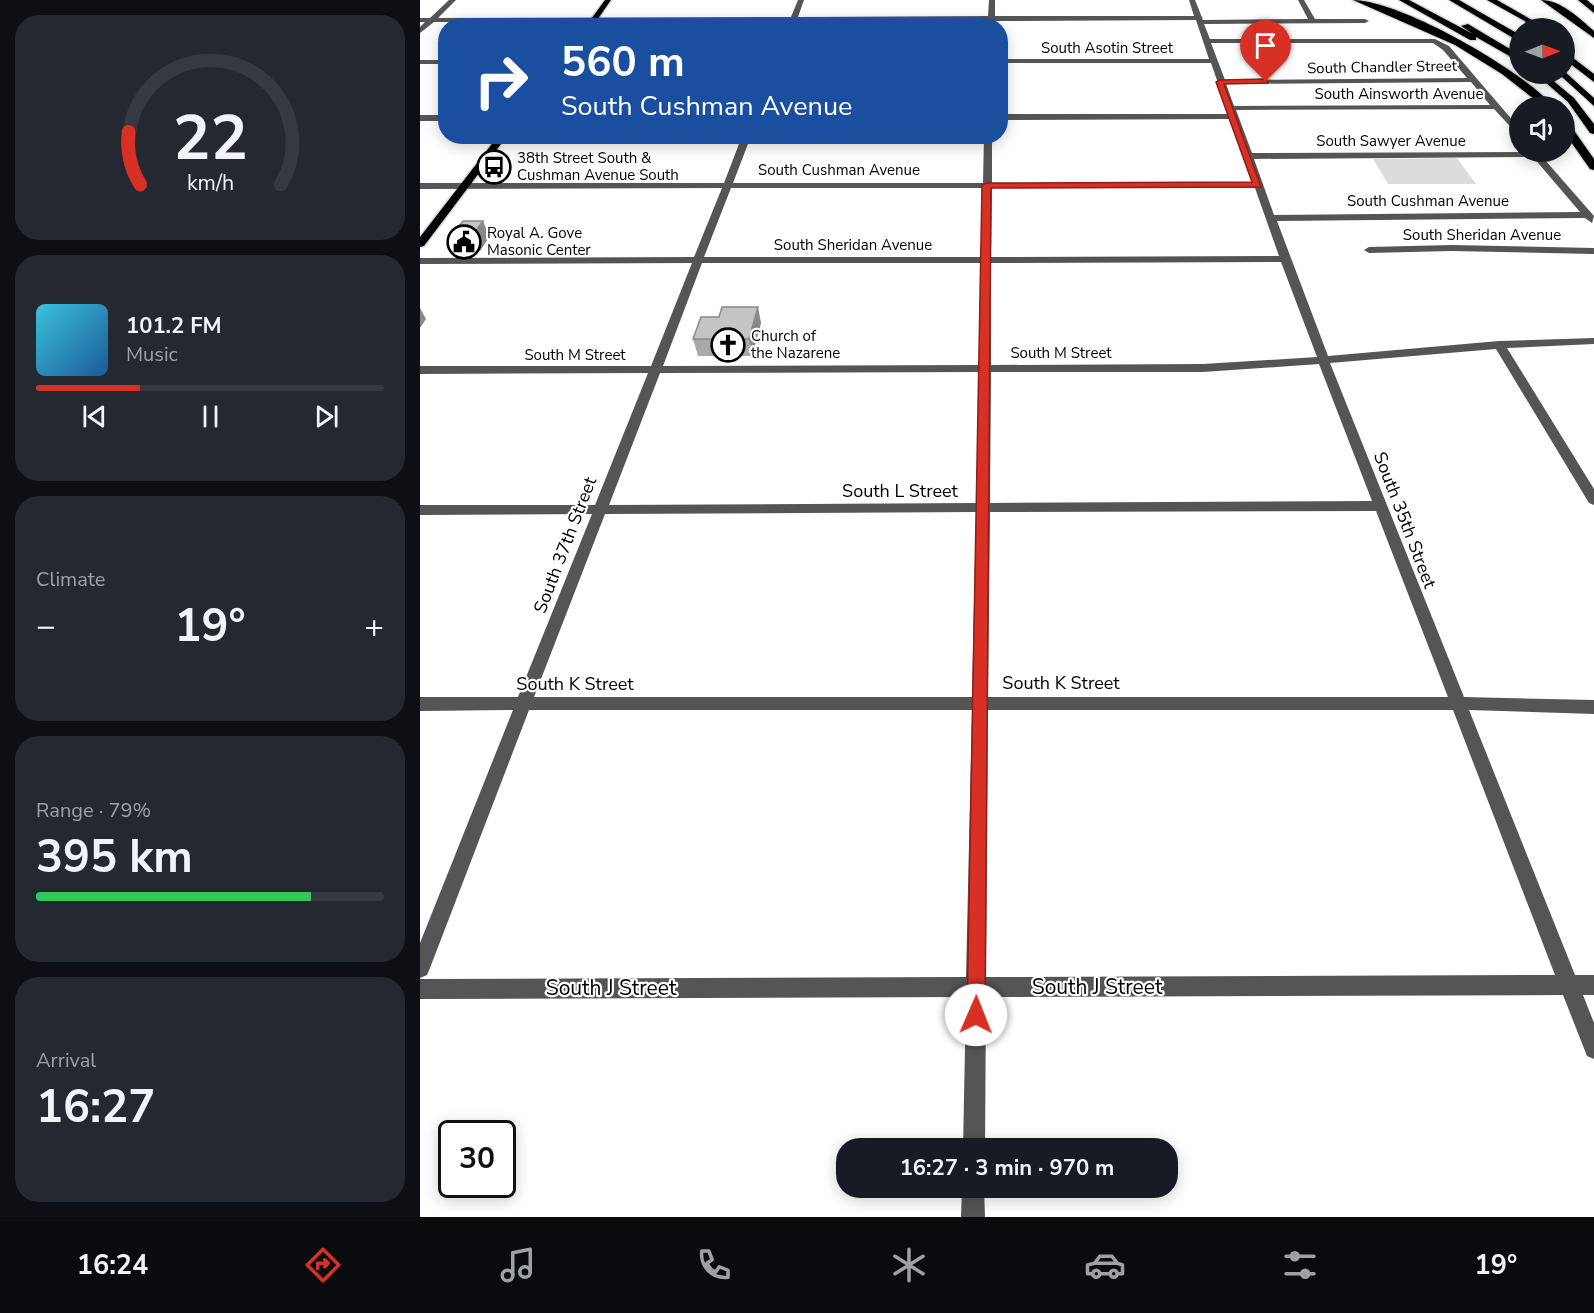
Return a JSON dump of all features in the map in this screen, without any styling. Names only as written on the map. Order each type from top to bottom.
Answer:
[{"type":"highway","points":[[1357,0],[1399,16],[1467,48],[1507,73],[1536,96]]},
{"type":"highway","points":[[1403,0],[1509,61]]},
{"type":"highway","points":[[1422,0],[1509,52]]},
{"type":"highway","points":[[1453,0],[1509,33]]},
{"type":"highway","points":[[1480,0],[1510,18]]},
{"type":"highway","points":[[1491,0],[1524,18]]},
{"type":"highway","points":[[1545,0],[1571,16],[1594,35]]},
{"type":"highway","points":[[1582,0],[1593,8]]},
{"type":"highway","points":[[1569,3],[1594,23]]},
{"type":"highway","points":[[1575,63],[1594,79]]},
{"type":"highway","points":[[1544,84],[1554,96]]},
{"type":"highway","points":[[1549,84],[1571,100],[1594,131]]},
{"type":"highway","points":[[1574,84],[1594,103]]},
{"type":"highway","points":[[1575,120],[1594,143]]},
{"type":"highway","points":[[1575,140],[1594,167]]},
{"type":"main road","points":[[595,18],[608,0]]},
{"type":"main road","points":[[420,244],[497,144]]},
{"type":"street","points":[[420,31],[453,0]]},
{"type":"street","points":[[794,18],[801,0]]},
{"type":"street","points":[[991,18],[992,0]]},
{"type":"street","name":"South 35th Street","points":[[1192,0],[1285,259],[1379,506],[1594,1049]]},
{"type":"street","points":[[1301,0],[1313,21]]},
{"type":"street","points":[[420,20],[438,20]]},
{"type":"street","points":[[1008,22],[1365,21]]},
{"type":"street","points":[[1206,41],[1436,41],[1444,46],[1509,122]]},
{"type":"street","name":"South Asotin Street","points":[[1008,61],[1213,61]]},
{"type":"street","points":[[420,62],[438,62]]},
{"type":"street","name":"South Chandler Street","points":[[1220,82],[1473,80]]},
{"type":"street","name":"South Ainsworth Avenue","points":[[1008,117],[1496,107]]},
{"type":"street","points":[[420,118],[438,118]]},
{"type":"street","name":"South 37th Street","points":[[420,968],[744,144]]},
{"type":"street","points":[[974,1138],[988,144]]},
{"type":"street","name":"South Sawyer Avenue","points":[[1247,156],[1509,152]]},
{"type":"street","points":[[1543,162],[1591,219]]},
{"type":"street","name":"South Cushman Avenue","points":[[420,186],[1258,185]]},
{"type":"street","name":"South Cushman Avenue","points":[[1270,218],[1591,219]]},
{"type":"street","name":"South Sheridan Avenue","points":[[1369,250],[1452,248],[1594,251]]},
{"type":"street","name":"South Sheridan Avenue","points":[[420,261],[1285,259]]},
{"type":"street","name":"South M Street","points":[[420,370],[1203,368],[1498,344],[1594,341]]},
{"type":"street","points":[[1498,344],[1594,500]]},
{"type":"street","name":"South L Street","points":[[420,510],[1379,506]]},
{"type":"street","name":"South K Street","points":[[420,704],[1458,704],[1594,707]]},
{"type":"street","name":"South J Street","points":[[420,989],[1594,985]]},
{"type":"street","points":[[973,1198],[973,1217]]},
{"type":"shaded area","points":[[1457,158],[1476,184],[1388,184],[1373,159]]},
{"type":"building","points":[[463,221],[483,221],[473,235],[452,235]]},
{"type":"building","points":[[722,307],[758,307],[749,339],[693,339],[701,317],[719,317]]},
{"type":"place","name":"38th Street South & Cushman Avenue South","points":[[494,167]]},
{"type":"place","name":"Royal A. Gove Masonic Center","points":[[464,242]]},
{"type":"place","name":"Church of the Nazarene","points":[[728,345]]},
{"type":"route","points":[[976,1015],[987,185],[1258,185],[1220,82],[1266,82]]}]
